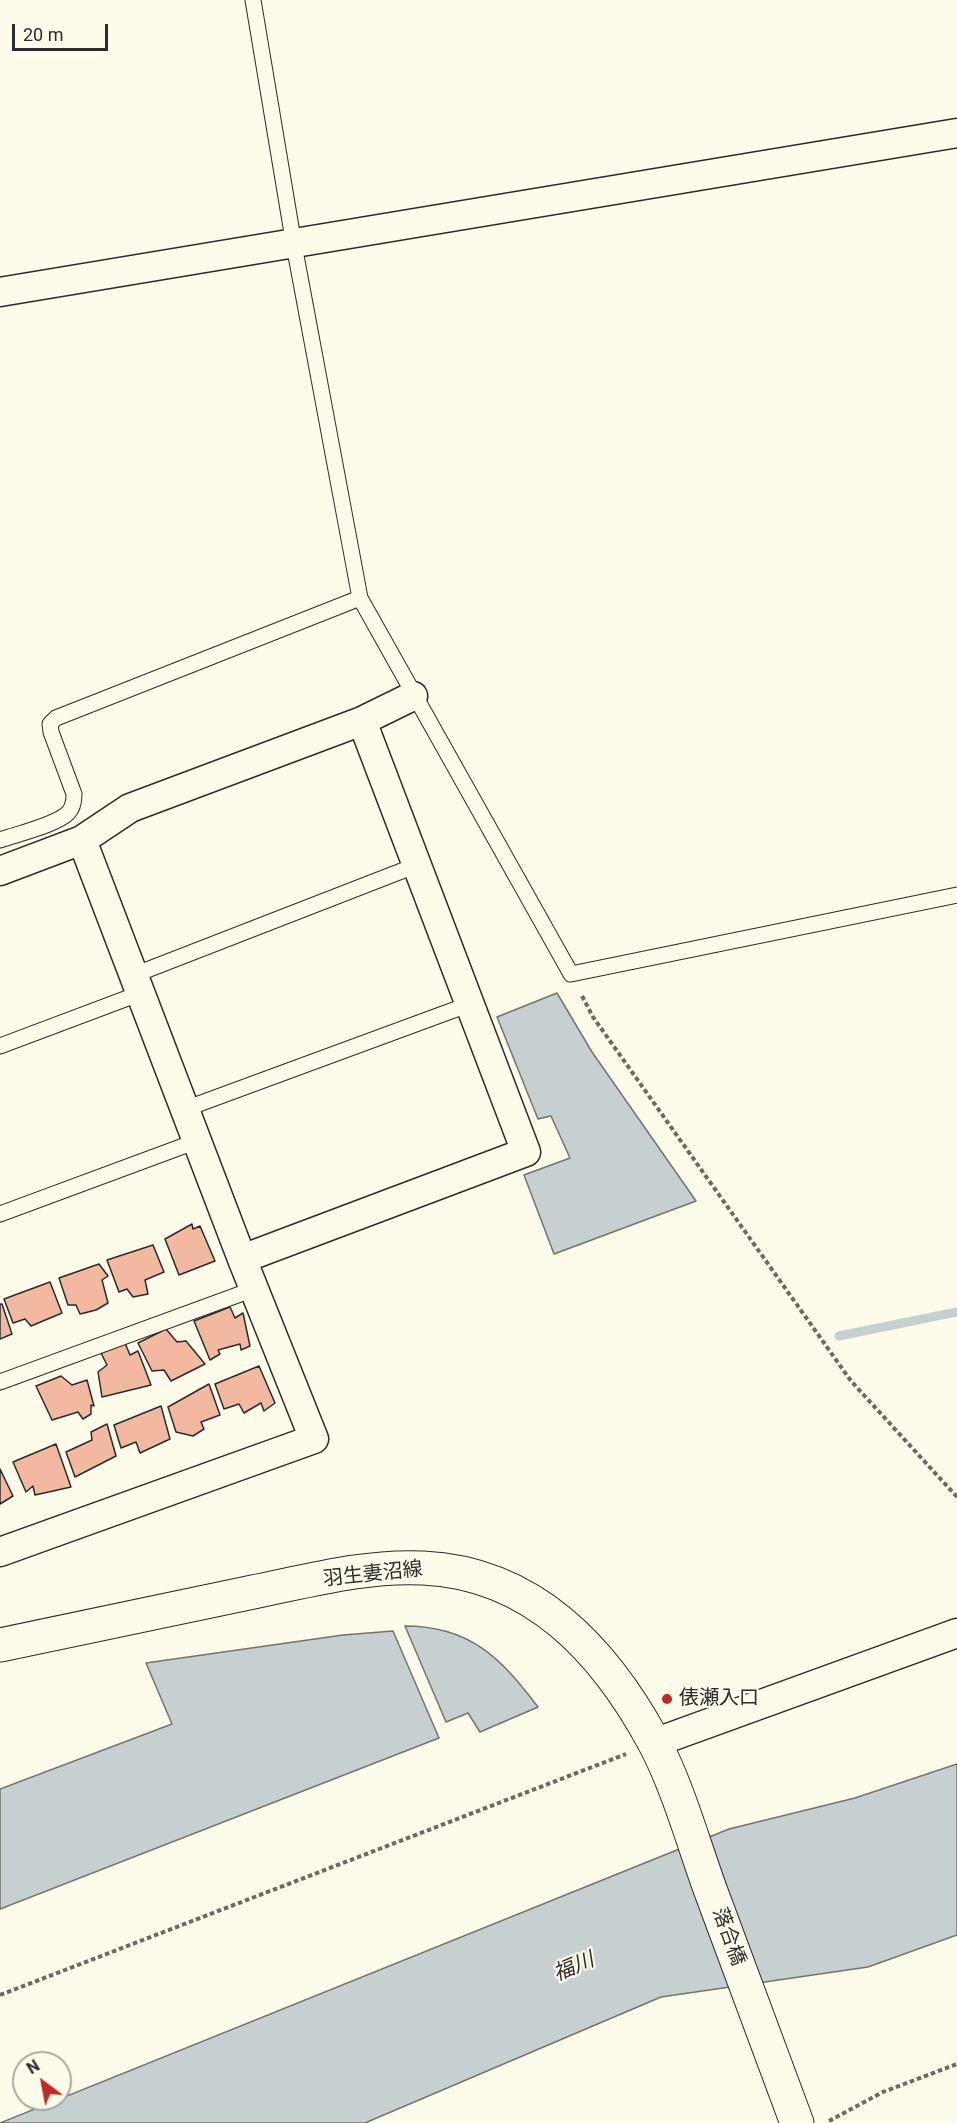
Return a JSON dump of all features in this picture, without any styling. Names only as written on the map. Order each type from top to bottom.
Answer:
[{"type":"main road","name":"羽生妻沼線","points":[[0,1645],[357,1573],[422,1568],[465,1572],[502,1585],[531,1600],[582,1641],[607,1669],[659,1754]]},
{"type":"main road","name":"落合橋","points":[[659,1754],[795,2116]]},
{"type":"street","points":[[0,292],[294,245],[957,133]]},
{"type":"street","points":[[0,871],[82,840],[130,808],[362,721],[413,696]]},
{"type":"street","points":[[242,1259],[526,1152],[362,721]]},
{"type":"street","points":[[0,1552],[314,1438],[242,1259],[82,840]]},
{"type":"street","points":[[659,1754],[957,1633]]},
{"type":"lane","points":[[253,0],[294,245],[360,598],[571,974],[957,895]]},
{"type":"lane","points":[[0,840],[59,818],[69,812],[73,804],[74,794],[51,732],[50,724],[56,718],[360,598]]},
{"type":"lane","points":[[0,1046],[137,984],[417,865]]},
{"type":"lane","points":[[185,1109],[470,1004]]},
{"type":"lane","points":[[0,1214],[197,1141]]},
{"type":"lane","points":[[0,1382],[254,1289]]},
{"type":"path","points":[[571,974],[593,1017],[851,1381],[957,1497]]},
{"type":"path","points":[[0,1995],[614,1759]]},
{"type":"path","points":[[825,2123],[883,2092],[957,2064]]},
{"type":"water","points":[[557,993],[592,1052],[696,1201],[554,1254],[524,1175],[570,1158],[551,1116],[538,1119],[497,1017]]},
{"type":"water","points":[[405,1626],[428,1627],[448,1632],[482,1648],[511,1674],[538,1707],[480,1732],[468,1713],[446,1722]]},
{"type":"water","points":[[393,1631],[439,1738],[0,1909],[0,1789],[172,1724],[146,1663],[343,1635]]},
{"type":"water","name":"福川","points":[[957,1764],[957,1935],[868,1967],[661,1997],[365,2123],[0,2123],[30,2111],[72,2111],[72,2094],[729,1829],[855,1798]]},
{"type":"building","points":[[192,1224],[193,1229],[200,1226],[215,1261],[179,1275],[165,1239]]},
{"type":"building","points":[[153,1245],[164,1272],[145,1280],[148,1294],[133,1297],[127,1289],[119,1292],[107,1260]]},
{"type":"building","points":[[99,1264],[108,1276],[102,1280],[108,1303],[96,1310],[80,1314],[76,1305],[68,1305],[59,1278]]},
{"type":"building","points":[[50,1282],[62,1313],[31,1326],[25,1319],[13,1323],[4,1299]]},
{"type":"building","points":[[0,1304],[2,1304],[12,1334],[0,1339]]},
{"type":"building","points":[[230,1307],[235,1318],[243,1313],[250,1346],[241,1350],[240,1344],[218,1350],[220,1354],[210,1360],[194,1321]]},
{"type":"building","points":[[166,1329],[177,1342],[186,1341],[205,1364],[171,1381],[164,1370],[152,1371],[138,1343]]},
{"type":"building","points":[[125,1343],[130,1355],[138,1351],[151,1385],[102,1397],[98,1372],[107,1365],[101,1353]]},
{"type":"building","points":[[259,1366],[275,1403],[264,1411],[261,1403],[244,1413],[239,1404],[224,1409],[215,1384]]},
{"type":"building","points":[[61,1376],[72,1385],[87,1380],[94,1406],[91,1405],[91,1414],[83,1419],[78,1412],[52,1420],[36,1386]]},
{"type":"building","points":[[209,1384],[220,1415],[201,1422],[204,1429],[193,1436],[176,1432],[168,1407]]},
{"type":"building","points":[[161,1406],[170,1439],[140,1453],[136,1442],[121,1448],[114,1425]]},
{"type":"building","points":[[107,1424],[116,1456],[75,1477],[66,1452],[92,1440],[91,1432]]},
{"type":"building","points":[[56,1444],[71,1487],[35,1495],[33,1486],[26,1492],[13,1462]]},
{"type":"building","points":[[0,1469],[13,1496],[0,1504]]},
{"type":"waterway","points":[[839,1336],[957,1312]]},
{"type":"place","name":"俵瀬入口","points":[[667,1699]]}]
